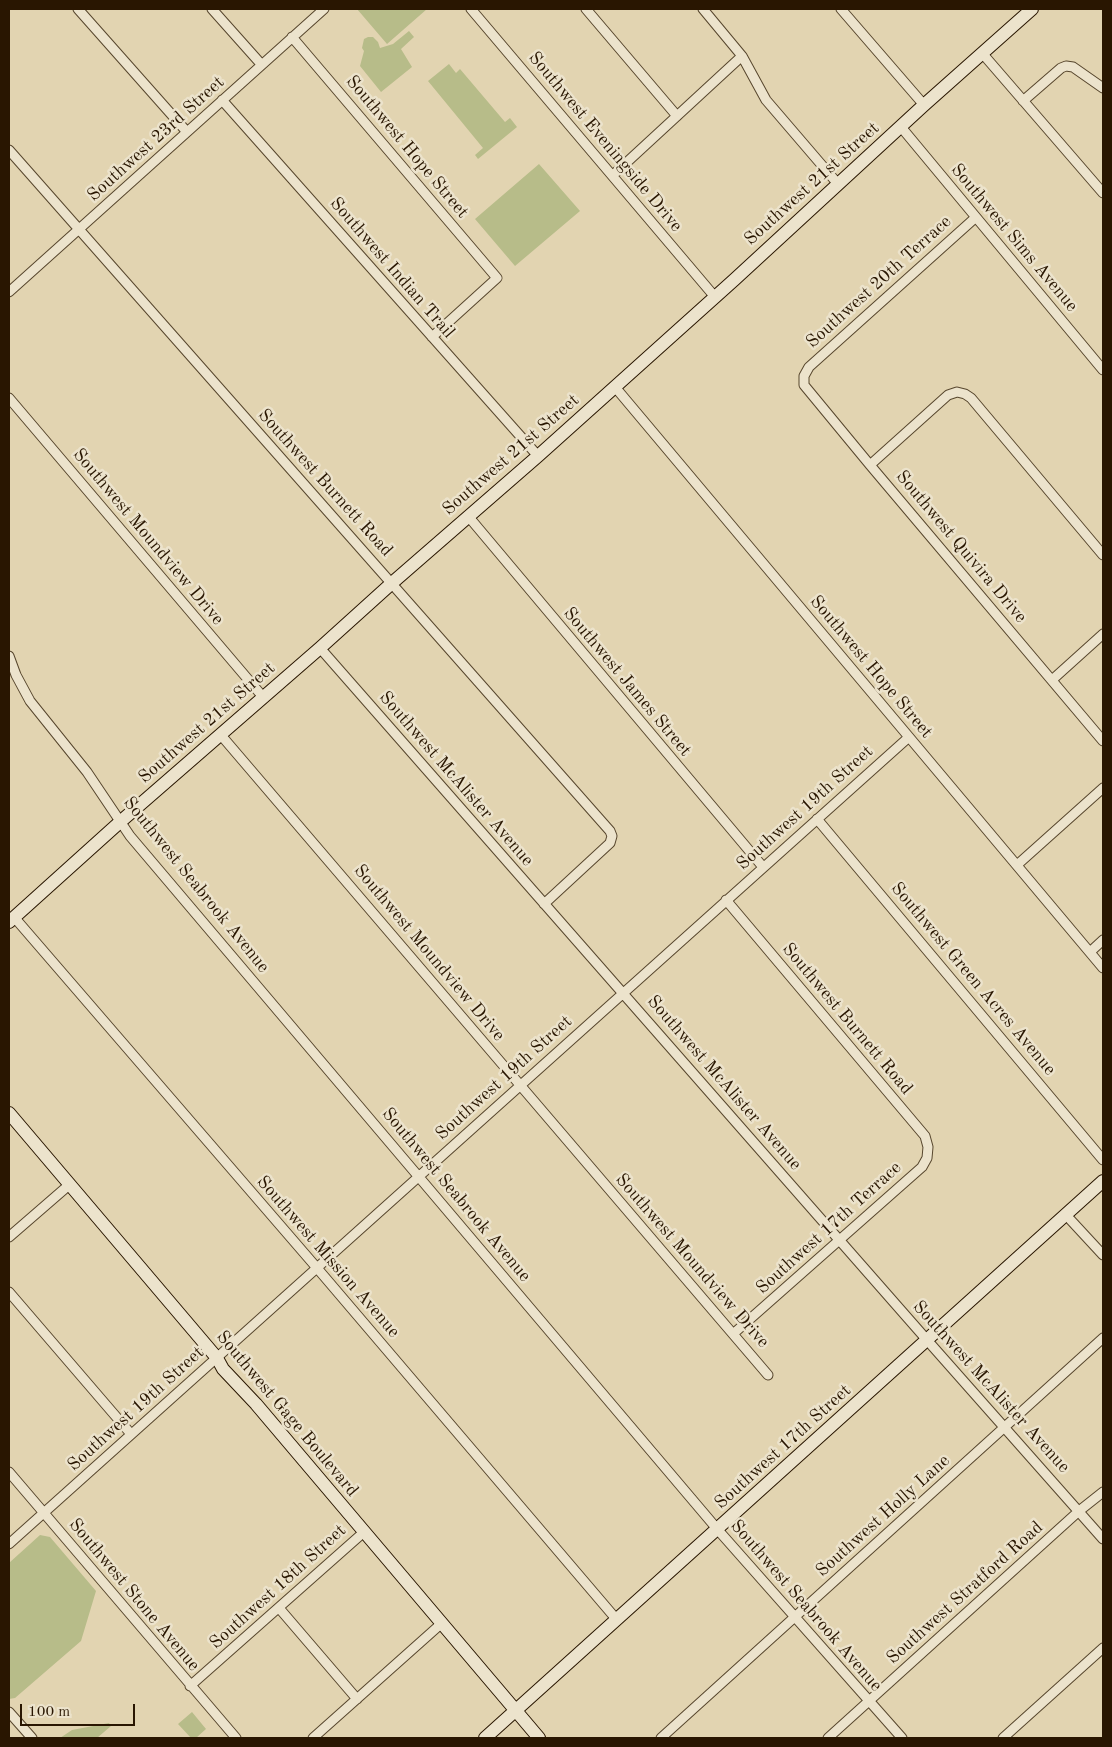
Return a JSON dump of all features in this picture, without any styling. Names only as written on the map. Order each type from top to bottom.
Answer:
[{"type":"main road","name":"Southwest 21st Street","points":[[11,920],[120,822],[538,456],[1032,9]]},
{"type":"main road","name":"Southwest Gage Boulevard","points":[[9,1113],[217,1358],[223,1369],[256,1404],[539,1738]]},
{"type":"main road","name":"Southwest 17th Street","points":[[485,1738],[1103,1182]]},
{"type":"street","points":[[78,9],[187,132]]},
{"type":"street","points":[[212,9],[262,64]]},
{"type":"street","name":"Southwest 23rd Street","points":[[9,292],[324,9]]},
{"type":"street","name":"Southwest Eveningside Drive","points":[[471,9],[715,296]]},
{"type":"street","points":[[586,9],[677,116]]},
{"type":"street","points":[[703,9],[742,56],[766,100],[838,184]]},
{"type":"street","points":[[841,9],[924,105]]},
{"type":"street","name":"Southwest Hope Street","points":[[292,37],[497,278],[432,337]]},
{"type":"street","points":[[982,53],[1103,193]]},
{"type":"street","points":[[613,175],[742,56]]},
{"type":"street","points":[[1023,101],[1061,68],[1066,66],[1073,67],[1103,88]]},
{"type":"street","name":"Southwest Indian Trail","points":[[222,100],[538,456]]},
{"type":"street","name":"Southwest Sims Avenue","points":[[901,128],[1103,370]]},
{"type":"street","name":"Southwest Burnett Road","points":[[9,150],[610,831],[612,840],[544,904]]},
{"type":"street","name":"Southwest 20th Terrace","points":[[806,371],[975,218]]},
{"type":"street","name":"Southwest Quivira Drive","points":[[806,371],[804,385],[1103,741]]},
{"type":"street","name":"Southwest Hope Street","points":[[615,387],[1103,968]]},
{"type":"street","points":[[870,465],[948,395],[960,393],[971,398],[1103,556]]},
{"type":"street","name":"Southwest Moundview Drive","points":[[9,398],[12,409],[263,697]]},
{"type":"street","name":"Southwest James Street","points":[[468,516],[763,867]]},
{"type":"street","points":[[1052,680],[1103,634]]},
{"type":"street","name":"Southwest McAlister Avenue","points":[[320,648],[1103,1539]]},
{"type":"street","name":"Southwest Seabrook Avenue","points":[[9,656],[16,675],[30,701],[91,777],[120,822],[718,1530],[902,1738]]},
{"type":"street","name":"Southwest Moundview Drive","points":[[220,734],[768,1375]]},
{"type":"street","name":"Southwest 19th Street","points":[[9,1544],[909,737]]},
{"type":"street","points":[[1017,865],[1103,788]]},
{"type":"street","name":"Southwest Green Acres Avenue","points":[[817,819],[1103,1160]]},
{"type":"street","name":"Southwest Burnett Road","points":[[726,900],[925,1136],[928,1148],[924,1164]]},
{"type":"street","name":"Southwest Mission Avenue","points":[[11,920],[317,1268],[617,1620]]},
{"type":"street","points":[[1090,952],[1103,940]]},
{"type":"street","name":"Southwest 17th Terrace","points":[[733,1334],[924,1164]]},
{"type":"street","points":[[9,1237],[69,1185]]},
{"type":"street","points":[[1066,1215],[1103,1255]]},
{"type":"street","points":[[9,1292],[131,1434]]},
{"type":"street","name":"Southwest Holly Lane","points":[[662,1738],[1103,1338]]},
{"type":"street","name":"Southwest Stone Avenue","points":[[9,1472],[236,1738]]},
{"type":"street","name":"Southwest Stratford Road","points":[[828,1738],[1103,1492]]},
{"type":"street","name":"Southwest 18th Street","points":[[190,1686],[364,1532]]},
{"type":"street","points":[[279,1608],[357,1699]]},
{"type":"street","points":[[313,1738],[442,1623]]},
{"type":"street","points":[[1003,1738],[1103,1648]]},
{"type":"street","points":[[9,1712],[32,1738]]},
{"type":"green space","points":[[357,9],[427,9],[387,44]]},
{"type":"green space","points":[[409,31],[414,37],[401,49],[412,67],[381,92],[360,66],[364,51],[362,48],[364,39],[373,37],[378,42],[380,48],[393,44]]},
{"type":"green space","points":[[449,64],[456,73],[460,69],[505,122],[510,118],[517,127],[478,159],[475,155],[483,148],[428,81]]},
{"type":"green space","points":[[539,164],[580,211],[515,266],[475,219]]},
{"type":"green space","points":[[40,1535],[50,1537],[96,1591],[81,1641],[15,1698],[9,1699],[9,1563]]},
{"type":"green space","points":[[192,1712],[206,1729],[196,1738],[191,1738],[178,1724]]},
{"type":"green space","points":[[109,1723],[111,1726],[97,1738],[60,1738],[72,1730]]}]
